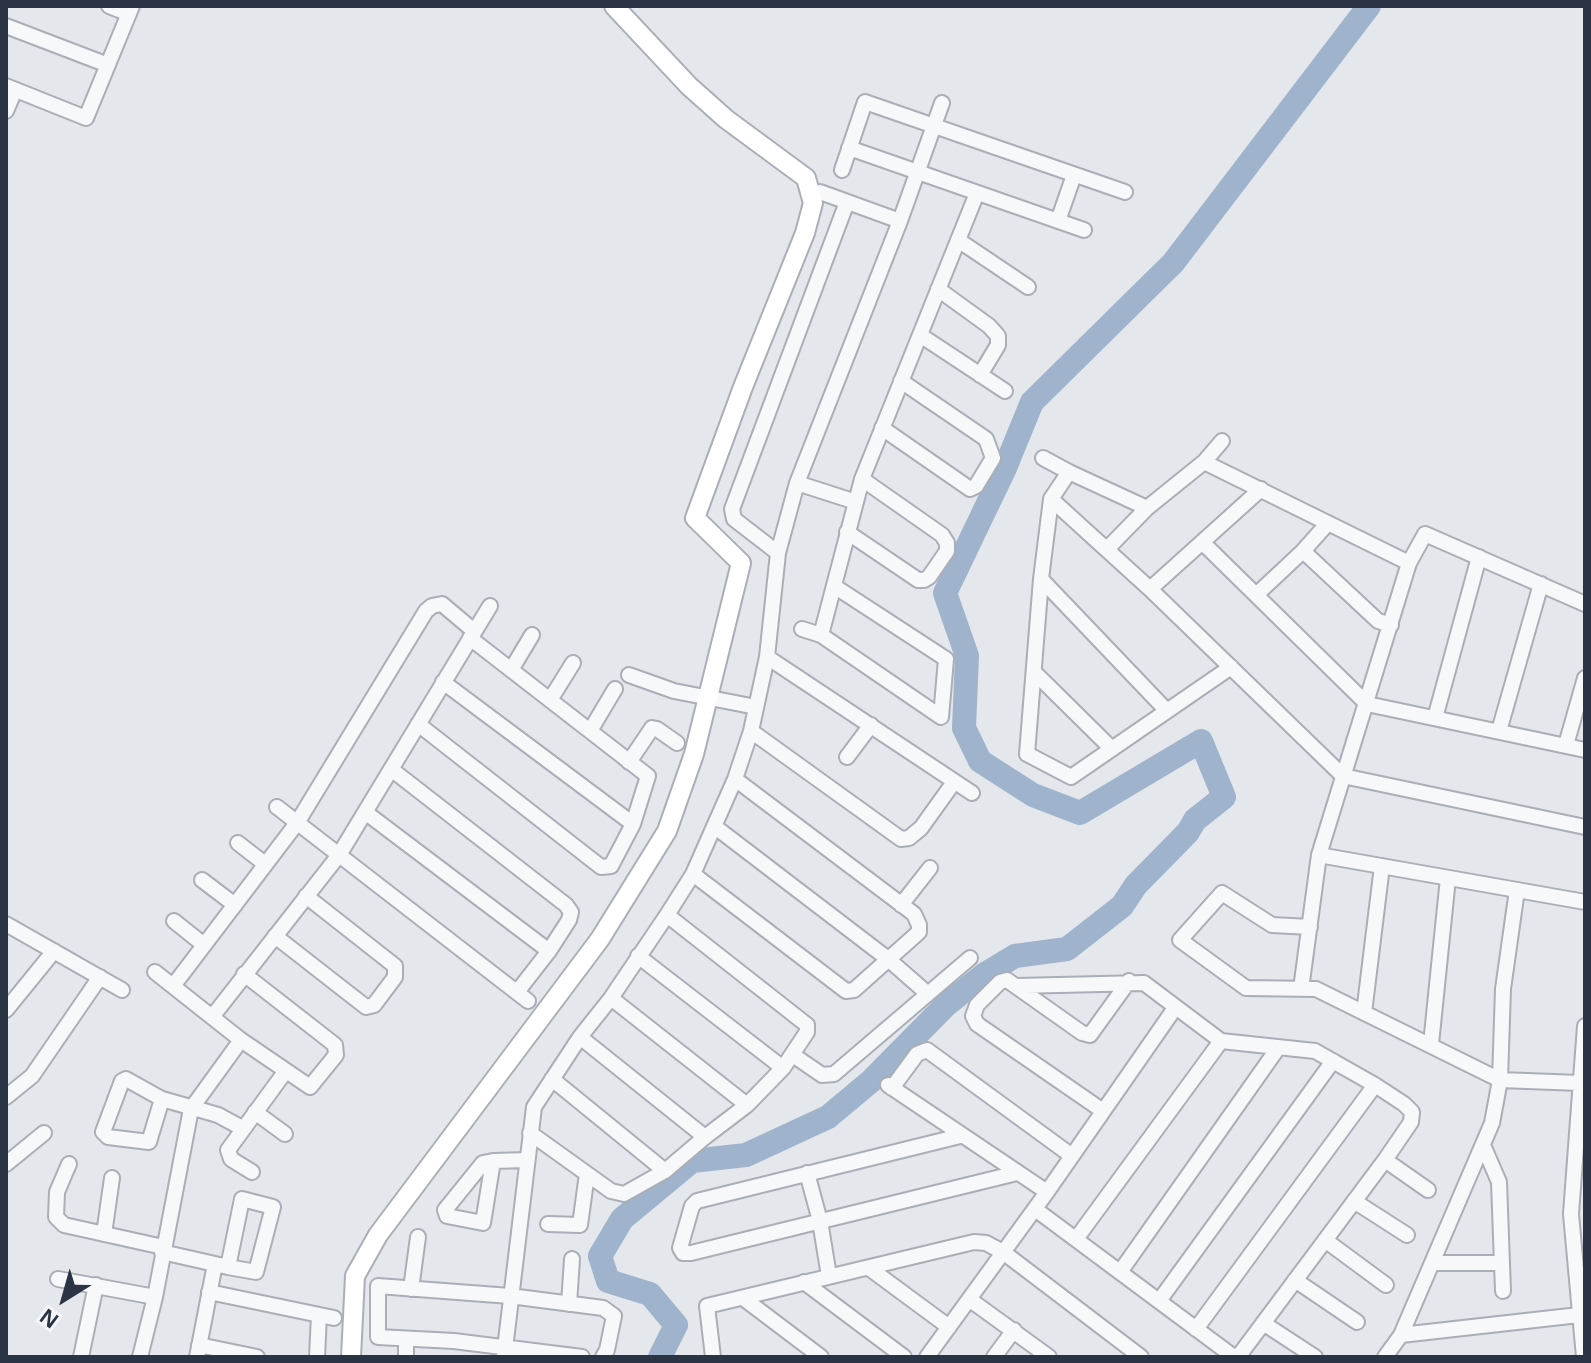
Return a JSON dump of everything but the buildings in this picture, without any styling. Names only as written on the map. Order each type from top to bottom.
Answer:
[{"type":"street","points":[[6,111],[10,88],[86,118],[131,10],[109,6]]},
{"type":"street","points":[[351,1357],[355,1276],[378,1235],[600,939],[667,831],[694,754],[741,563],[695,518],[805,233],[813,203],[806,178],[716,111],[614,6]]},
{"type":"street","points":[[6,26],[108,65]]},
{"type":"street","points":[[842,170],[865,102],[1125,192]]},
{"type":"street","points":[[504,1352],[534,1107],[693,874],[735,779],[751,731],[767,657],[778,553],[797,483],[900,221],[942,103]]},
{"type":"street","points":[[849,148],[1084,230]]},
{"type":"street","points":[[1058,221],[1074,175]]},
{"type":"street","points":[[820,192],[900,221]]},
{"type":"street","points":[[821,635],[862,479],[977,193]]},
{"type":"street","points":[[778,553],[734,519],[732,509],[847,202]]},
{"type":"street","points":[[958,240],[1028,287]]},
{"type":"street","points":[[938,289],[998,336],[998,345],[980,375]]},
{"type":"street","points":[[920,335],[1005,391]]},
{"type":"street","points":[[882,428],[970,489],[976,486],[993,458],[986,439],[901,381]]},
{"type":"street","points":[[1107,549],[1147,508],[1204,462],[1222,441]]},
{"type":"street","points":[[1043,458],[1147,508]]},
{"type":"street","points":[[1204,462],[1409,563]]},
{"type":"street","points":[[1069,472],[1051,499],[1041,579],[1027,754],[1071,777],[1231,667]]},
{"type":"street","points":[[847,532],[918,580],[929,577],[947,551],[942,535],[862,479]]},
{"type":"street","points":[[797,483],[856,502]]},
{"type":"street","points":[[1150,589],[1261,489]]},
{"type":"street","points":[[1051,499],[1150,589],[1343,776],[1585,827]]},
{"type":"street","points":[[1256,595],[1328,523]]},
{"type":"street","points":[[1301,989],[1319,855],[1409,563],[1425,534],[1585,604]]},
{"type":"street","points":[[1202,542],[1367,704],[1585,750]]},
{"type":"street","points":[[1303,551],[1378,621],[1391,625]]},
{"type":"street","points":[[1435,718],[1479,557]]},
{"type":"street","points":[[1041,579],[1167,711]]},
{"type":"street","points":[[1499,731],[1541,584]]},
{"type":"street","points":[[802,629],[821,635],[941,717],[946,659],[834,586]]},
{"type":"street","points":[[173,986],[297,823],[426,611],[432,606],[442,604],[511,670],[648,776],[633,824],[611,866],[601,867],[418,724]]},
{"type":"street","points":[[212,1017],[339,855],[490,606]]},
{"type":"street","points":[[511,670],[532,635]]},
{"type":"street","points":[[767,657],[972,793]]},
{"type":"street","points":[[550,700],[573,663]]},
{"type":"street","points":[[1034,672],[1112,749]]},
{"type":"street","points":[[629,675],[674,691],[756,707]]},
{"type":"street","points":[[1566,745],[1585,678]]},
{"type":"street","points":[[443,682],[633,824]]},
{"type":"street","points":[[590,731],[615,689]]},
{"type":"street","points":[[847,757],[871,725]]},
{"type":"street","points":[[629,762],[652,728],[677,743]]},
{"type":"street","points":[[751,731],[901,839],[913,836],[921,828],[954,782]]},
{"type":"street","points":[[277,807],[523,997],[571,912],[391,769]]},
{"type":"street","points":[[693,874],[845,991],[854,990],[915,939],[920,930],[916,917],[735,779]]},
{"type":"street","points":[[365,812],[549,951]]},
{"type":"street","points":[[714,826],[888,959],[928,994]]},
{"type":"street","points":[[238,843],[265,864]]},
{"type":"street","points":[[1319,855],[1585,902]]},
{"type":"street","points":[[1364,1013],[1382,866]]},
{"type":"street","points":[[901,905],[930,868]]},
{"type":"street","points":[[1431,1044],[1448,878]]},
{"type":"street","points":[[202,880],[235,905]]},
{"type":"street","points":[[1385,1357],[1401,1335],[1492,1123],[1500,1080],[1503,989],[1517,890]]},
{"type":"street","points":[[1310,927],[1272,925],[1222,893],[1180,940],[1246,988],[1316,989],[1500,1080],[1580,1083]]},
{"type":"street","points":[[275,936],[366,1007],[374,1005],[395,977],[395,966],[306,896]]},
{"type":"street","points":[[530,1133],[611,1191],[624,1194],[665,1171],[747,1105],[793,1055],[807,1032],[807,1025],[667,915]]},
{"type":"street","points":[[174,921],[204,945]]},
{"type":"street","points":[[6,924],[122,990]]},
{"type":"street","points":[[6,1010],[54,951]]},
{"type":"street","points":[[638,956],[783,1068]]},
{"type":"street","points":[[793,1055],[822,1075],[834,1074],[970,958]]},
{"type":"street","points":[[155,972],[241,1040],[310,1087],[336,1055],[335,1045],[244,974]]},
{"type":"street","points":[[6,1097],[32,1076],[100,977]]},
{"type":"street","points":[[1103,1111],[977,1024],[973,1016],[977,1005],[1000,982],[1007,980],[1082,1033],[1090,1035],[1129,981]]},
{"type":"street","points":[[1016,986],[1144,983],[1221,1041],[1315,1051],[1375,1085],[1412,1112],[1411,1122],[1385,1160],[1236,1357],[1035,1209]]},
{"type":"street","points":[[611,998],[747,1105]]},
{"type":"street","points":[[927,1357],[1175,1008]]},
{"type":"street","points":[[1584,1357],[1571,1214],[1585,1026]]},
{"type":"street","points":[[580,1037],[705,1137]]},
{"type":"street","points":[[140,1357],[155,1297],[191,1109],[241,1040]]},
{"type":"street","points":[[1076,1239],[1221,1041]]},
{"type":"street","points":[[1120,1272],[1278,1048]]},
{"type":"street","points":[[1047,1192],[890,1086],[917,1054],[927,1050],[1072,1156]]},
{"type":"street","points":[[1159,1301],[1333,1061]]},
{"type":"street","points":[[252,1172],[236,1163],[228,1153],[242,1128],[285,1072]]},
{"type":"street","points":[[162,1099],[149,1142],[108,1137],[103,1132],[122,1081],[126,1079],[162,1099],[221,1116],[242,1128]]},
{"type":"street","points":[[552,1079],[665,1171]]},
{"type":"street","points":[[1196,1329],[1375,1085]]},
{"type":"street","points":[[255,1112],[285,1134]]},
{"type":"street","points":[[6,1164],[44,1133]]},
{"type":"street","points":[[960,1136],[697,1201],[692,1206],[680,1248],[683,1253],[691,1253],[1017,1173]]},
{"type":"street","points":[[1483,1145],[1499,1182],[1503,1291]]},
{"type":"street","points":[[493,1161],[483,1223],[447,1216],[445,1210],[483,1163],[493,1161],[527,1160]]},
{"type":"street","points":[[1385,1160],[1428,1190]]},
{"type":"street","points":[[69,1164],[57,1192],[56,1217],[64,1225],[221,1265],[256,1272],[273,1207],[242,1199],[221,1265],[209,1292],[198,1351],[257,1357]]},
{"type":"street","points":[[807,1173],[820,1221],[829,1276]]},
{"type":"street","points":[[548,1224],[580,1225],[587,1174]]},
{"type":"street","points":[[104,1234],[112,1178]]},
{"type":"street","points":[[1354,1201],[1407,1235]]},
{"type":"street","points":[[411,1289],[418,1237]]},
{"type":"street","points":[[1325,1240],[1386,1285]]},
{"type":"street","points":[[713,1357],[707,1306],[974,1242],[986,1243],[1003,1252],[1141,1357]]},
{"type":"street","points":[[569,1304],[572,1259]]},
{"type":"street","points":[[1432,1263],[1501,1263]]},
{"type":"street","points":[[869,1268],[949,1327]]},
{"type":"street","points":[[58,1279],[155,1297]]},
{"type":"street","points":[[1295,1280],[1357,1322]]},
{"type":"street","points":[[804,1282],[904,1357]]},
{"type":"street","points":[[81,1357],[96,1285]]},
{"type":"street","points":[[582,1357],[504,1352],[454,1341],[378,1337],[378,1286],[510,1296],[603,1308],[614,1316],[603,1357]]},
{"type":"street","points":[[209,1292],[334,1318]]},
{"type":"street","points":[[743,1298],[821,1357]]},
{"type":"street","points":[[969,1299],[1049,1357]]},
{"type":"street","points":[[317,1357],[319,1315]]},
{"type":"street","points":[[1401,1335],[1579,1315]]},
{"type":"street","points":[[1263,1323],[1315,1357]]},
{"type":"street","points":[[994,1357],[1014,1330]]},
{"type":"street","points":[[406,1339],[406,1357]]},
{"type":"street","points":[[454,1341],[454,1357]]},
{"type":"waterway","points":[[660,1357],[676,1325],[650,1294],[608,1281],[600,1256],[622,1219],[692,1161],[746,1155],[828,1117],[871,1081],[946,1005],[985,974],[1015,956],[1067,949],[1122,906],[1136,885],[1188,832],[1195,820],[1224,797],[1201,741],[1080,813],[1033,795],[980,761],[964,728],[967,656],[945,593],[1005,468],[1032,402],[1173,263],[1369,6]]}]
